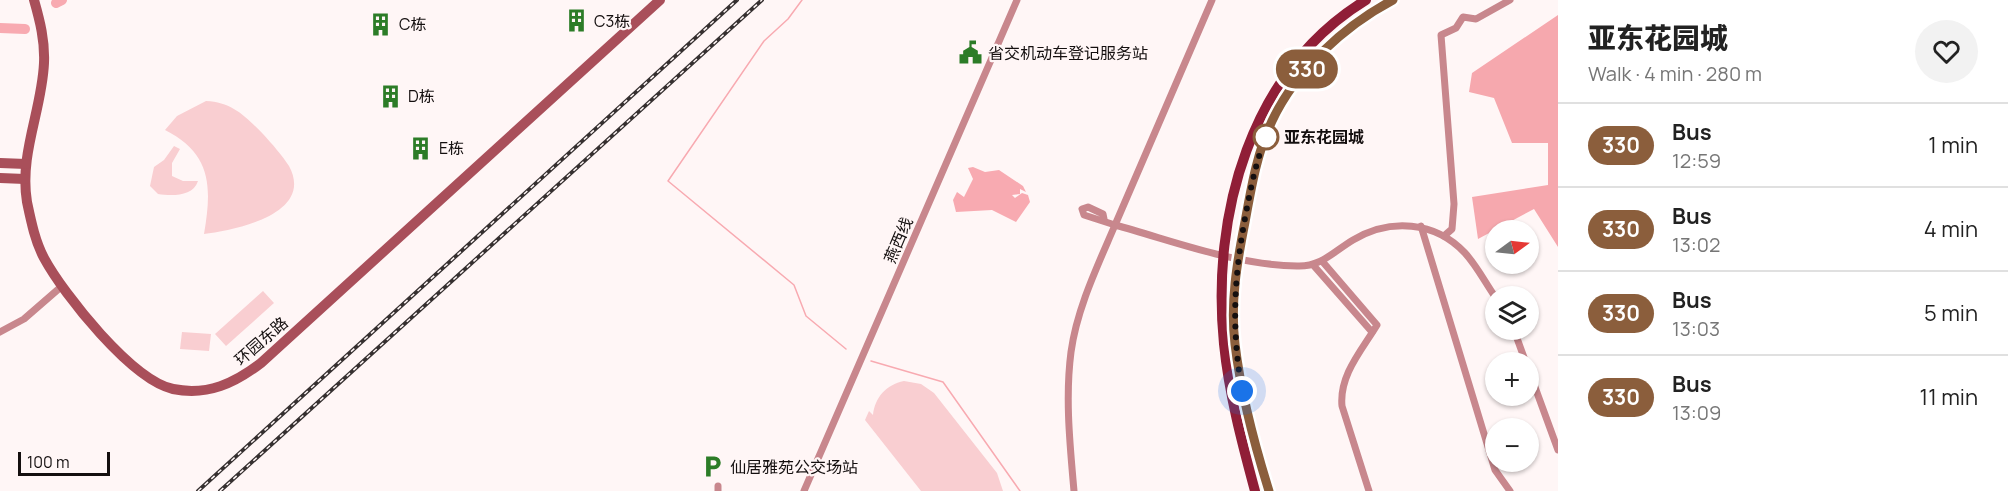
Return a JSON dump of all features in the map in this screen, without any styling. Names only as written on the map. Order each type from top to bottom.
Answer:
[{"type":"main road","points":[[1255,491],[1228,377],[1222,313],[1223,255],[1245,155],[1268,100],[1309,47],[1344,15],[1366,0]]},
{"type":"main road","points":[[1269,491],[1245,407],[1238,364],[1234,313],[1238,258],[1252,184],[1264,143],[1280,106],[1304,74],[1338,37],[1368,14],[1393,0]]},
{"type":"street","name":"环园东路","points":[[34,0],[44,45],[44,63],[25,179],[36,241],[62,286],[126,359],[155,382],[189,390],[229,385],[261,363],[660,0]]},
{"type":"street","name":"燕西线","points":[[804,491],[1017,0]]},
{"type":"street","points":[[1074,491],[1068,411],[1071,351],[1085,301],[1115,225],[1212,0]]},
{"type":"street","points":[[1444,236],[1452,229],[1454,204],[1441,36],[1456,28],[1463,17],[1476,19],[1510,0]]},
{"type":"street","points":[[0,163],[26,164]]},
{"type":"street","points":[[0,178],[25,179]]},
{"type":"street","points":[[1104,219],[1115,225],[1223,255],[1296,266],[1314,266],[1367,233],[1391,226],[1421,226],[1444,236],[1465,254],[1488,286]]},
{"type":"street","points":[[1421,226],[1495,470],[1510,491]]},
{"type":"street","points":[[1322,261],[1377,325],[1349,370],[1341,393],[1342,406],[1369,491]]},
{"type":"street","points":[[1314,266],[1372,332]]},
{"type":"street","points":[[0,332],[24,319],[62,286]]},
{"type":"street","points":[[1539,398],[1558,450]]},
{"type":"shaded area","points":[[1558,15],[1558,247],[1534,209],[1513,220],[1485,220],[1485,235],[1478,239],[1472,197],[1548,185],[1548,143],[1512,143],[1494,98],[1469,92],[1472,73]]},
{"type":"shaded area","points":[[206,101],[231,107],[250,121],[289,166],[294,183],[291,196],[282,208],[268,216],[234,228],[204,234],[208,201],[205,173],[192,150],[165,130],[177,116]]},
{"type":"shaded area","points":[[174,146],[180,149],[172,163],[172,176],[183,181],[198,181],[187,193],[158,194],[150,186],[154,167],[164,160]]},
{"type":"shaded area","points":[[973,167],[985,172],[999,170],[1023,186],[1026,192],[1020,189],[1020,194],[1012,195],[1015,198],[1022,193],[1028,195],[1030,202],[1016,222],[992,210],[956,212],[953,200],[957,192],[964,197],[973,179],[968,168]]},
{"type":"shaded area","points":[[263,291],[274,303],[226,346],[215,334]]},
{"type":"shaded area","points":[[182,332],[211,334],[209,351],[180,349]]},
{"type":"shaded area","points":[[904,381],[921,384],[934,393],[997,473],[1003,491],[921,491],[865,420],[869,411],[873,415],[882,393],[892,385]]},
{"type":"waterway","points":[[56,3],[62,0]]},
{"type":"waterway","points":[[802,0],[788,19],[764,41],[668,181],[794,285],[806,316],[846,349]]},
{"type":"waterway","points":[[0,28],[25,29]]},
{"type":"waterway","points":[[871,361],[943,382],[1020,491]]},
{"type":"railway","points":[[198,491],[737,0]]},
{"type":"railway","points":[[220,491],[762,0]]},
{"type":"bus line","name":"330","points":[[1269,491],[1245,407],[1235,342],[1235,276],[1252,184],[1271,122],[1304,74],[1321,54],[1353,24],[1393,0]]},
{"type":"place","name":"C3栋","points":[[576,21]]},
{"type":"place","name":"C栋","points":[[381,24]]},
{"type":"place","name":"省交机动车登记服务站","points":[[970,53]]},
{"type":"place","name":"D栋","points":[[390,96]]},
{"type":"place","name":"亚东花园城","points":[[1266,137]]},
{"type":"place","name":"E栋","points":[[421,148]]},
{"type":"place","name":"仙居雅苑公交场站","points":[[712,467]]},
{"type":"route","points":[[1242,391],[1235,342],[1235,276],[1252,184],[1266,137]]}]
